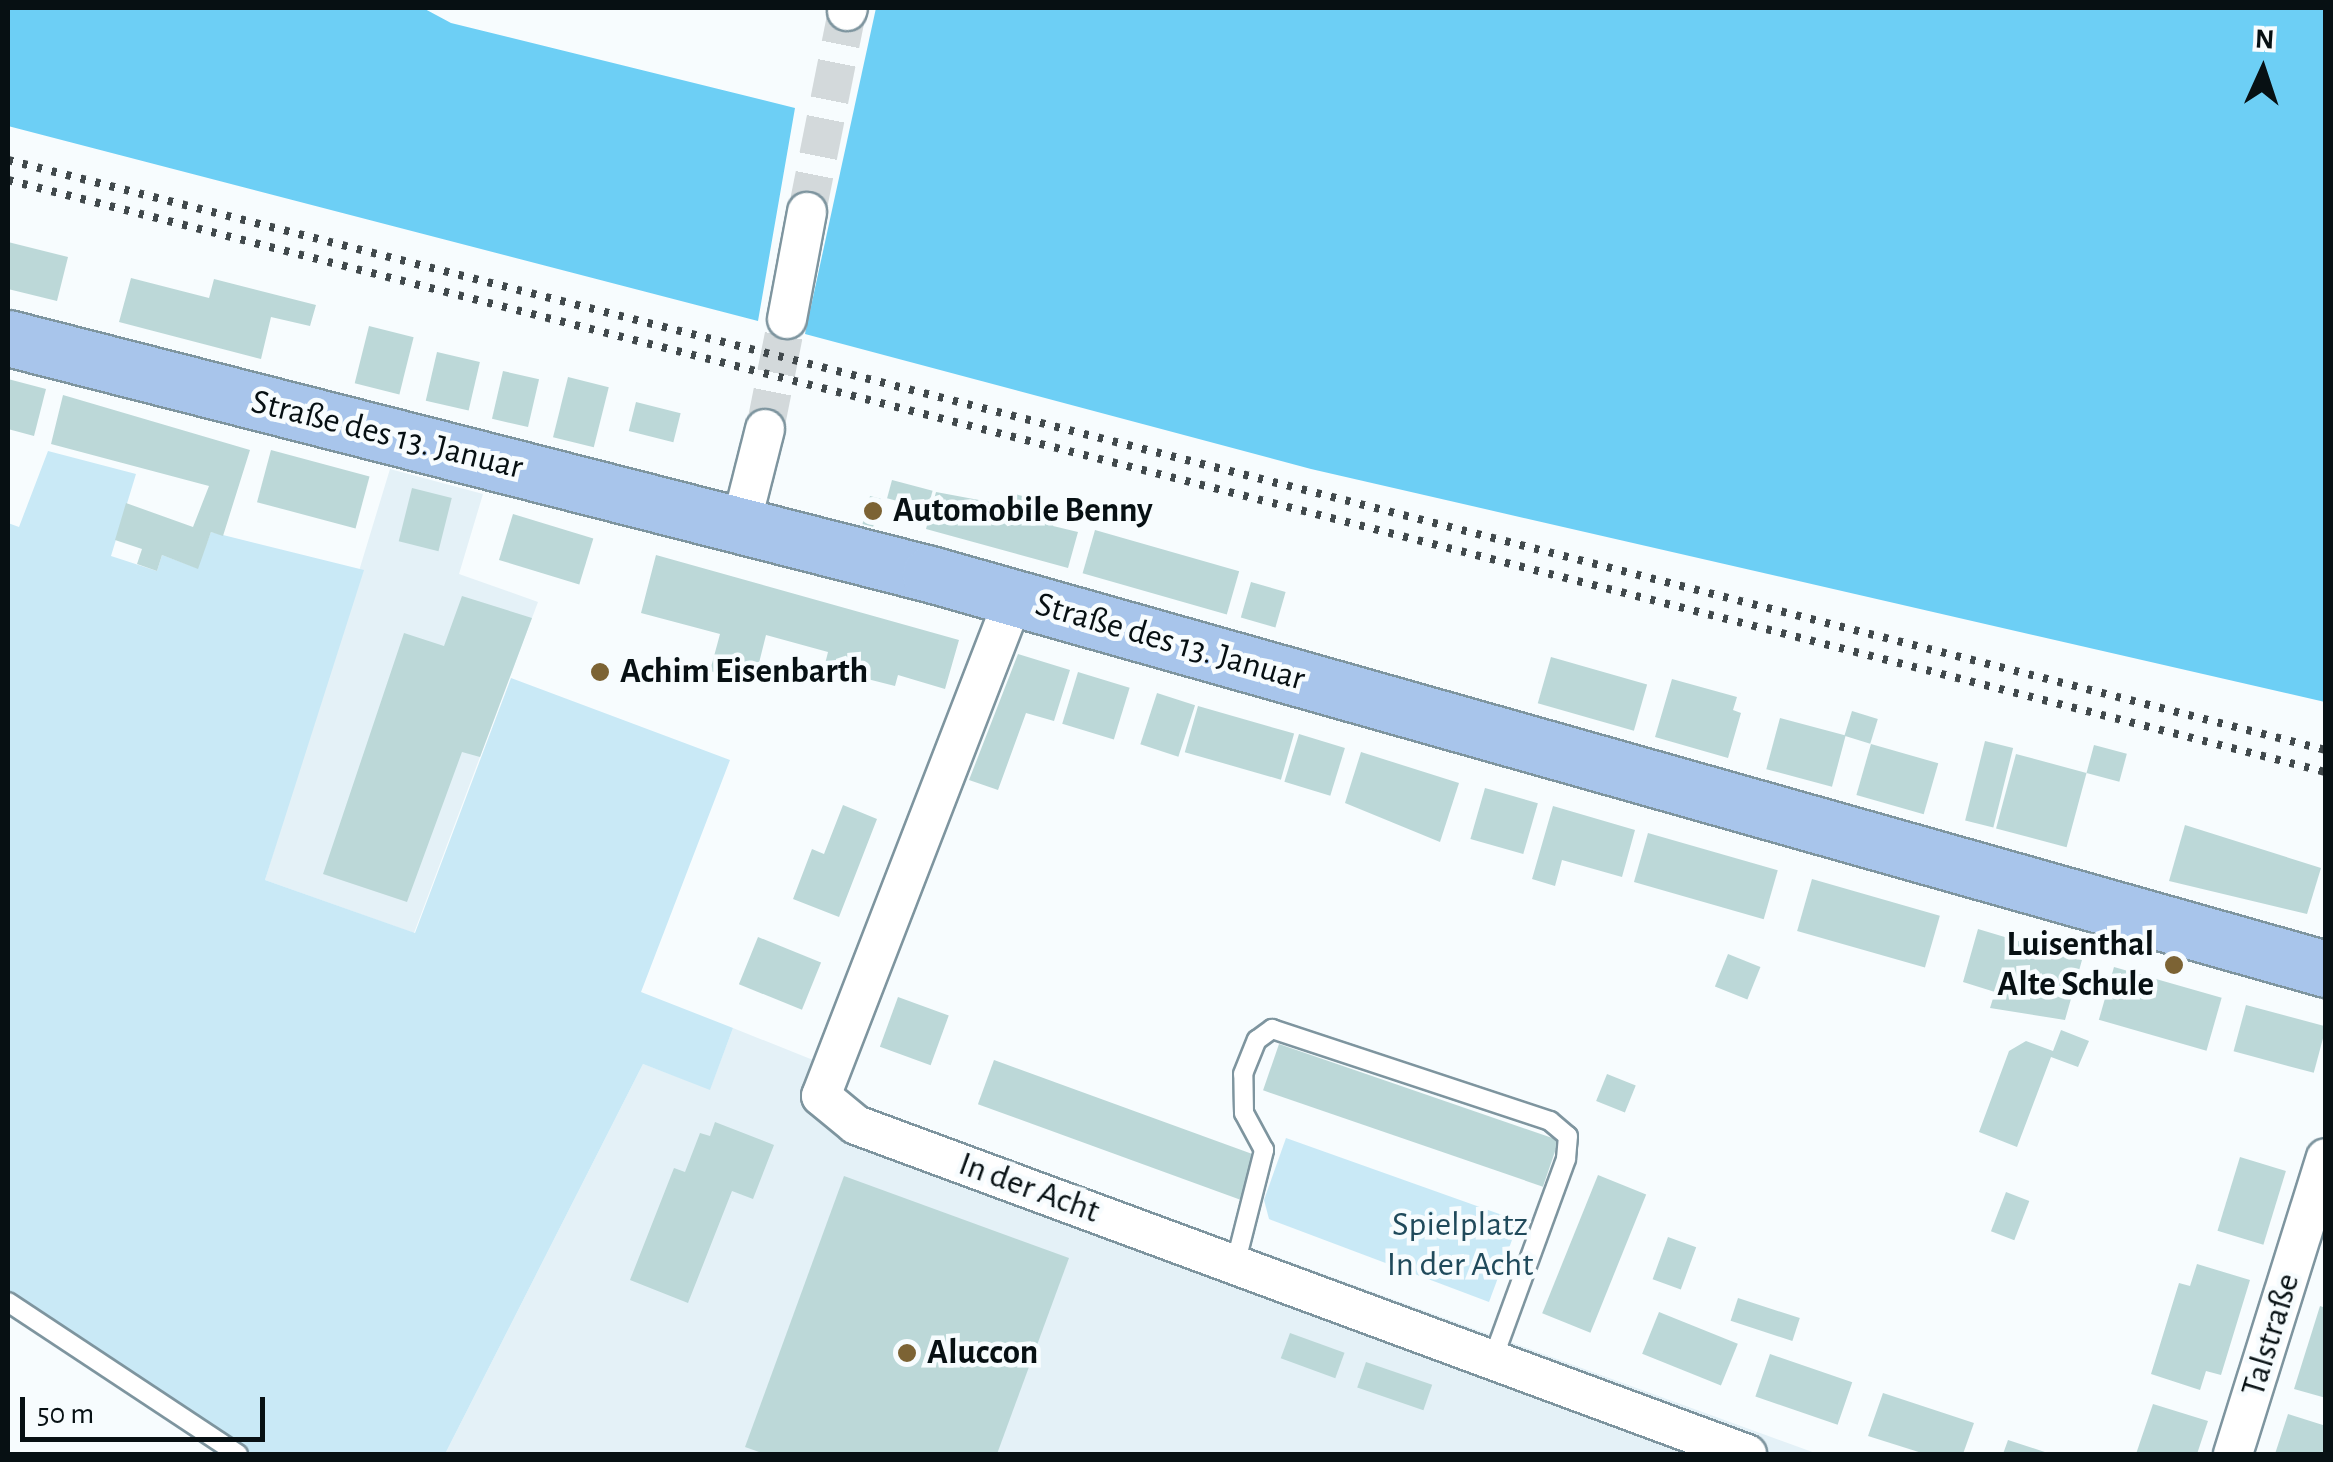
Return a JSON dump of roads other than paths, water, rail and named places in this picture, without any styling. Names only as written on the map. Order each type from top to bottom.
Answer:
[{"type":"main road","name":"Straße des 13. Januar","points":[[8,338],[741,524],[835,541],[1014,598],[2326,970]]},
{"type":"street","points":[[787,318],[807,212]]},
{"type":"street","points":[[741,524],[765,429]]},
{"type":"street","name":"In der Acht","points":[[1014,598],[821,1096],[856,1125],[1747,1454]]},
{"type":"street","name":"Talstraße","points":[[2234,1454],[2326,1158]]},
{"type":"lane","points":[[1235,1266],[1264,1150],[1244,1113],[1244,1074],[1257,1040],[1272,1029],[1550,1121],[1568,1136],[1566,1159],[1492,1361]]},
{"type":"lane","points":[[8,1302],[238,1454]]},
{"type":"tunnel","points":[[807,212],[847,11]]},
{"type":"tunnel","points":[[765,429],[787,319]]},
{"type":"railway","points":[[8,160],[2326,750]]},
{"type":"railway","points":[[8,180],[2326,772]]},
{"type":"place","name":"Automobile Benny","points":[[873,511]]},
{"type":"place","name":"Achim Eisenbarth","points":[[600,672]]},
{"type":"place","name":"Luisenthal Alte Schule","points":[[2174,965]]},
{"type":"place","name":"Aluccon","points":[[907,1353]]},
{"type":"park label","name":"Spielplatz In der Acht","points":[[1460,1245]]}]
